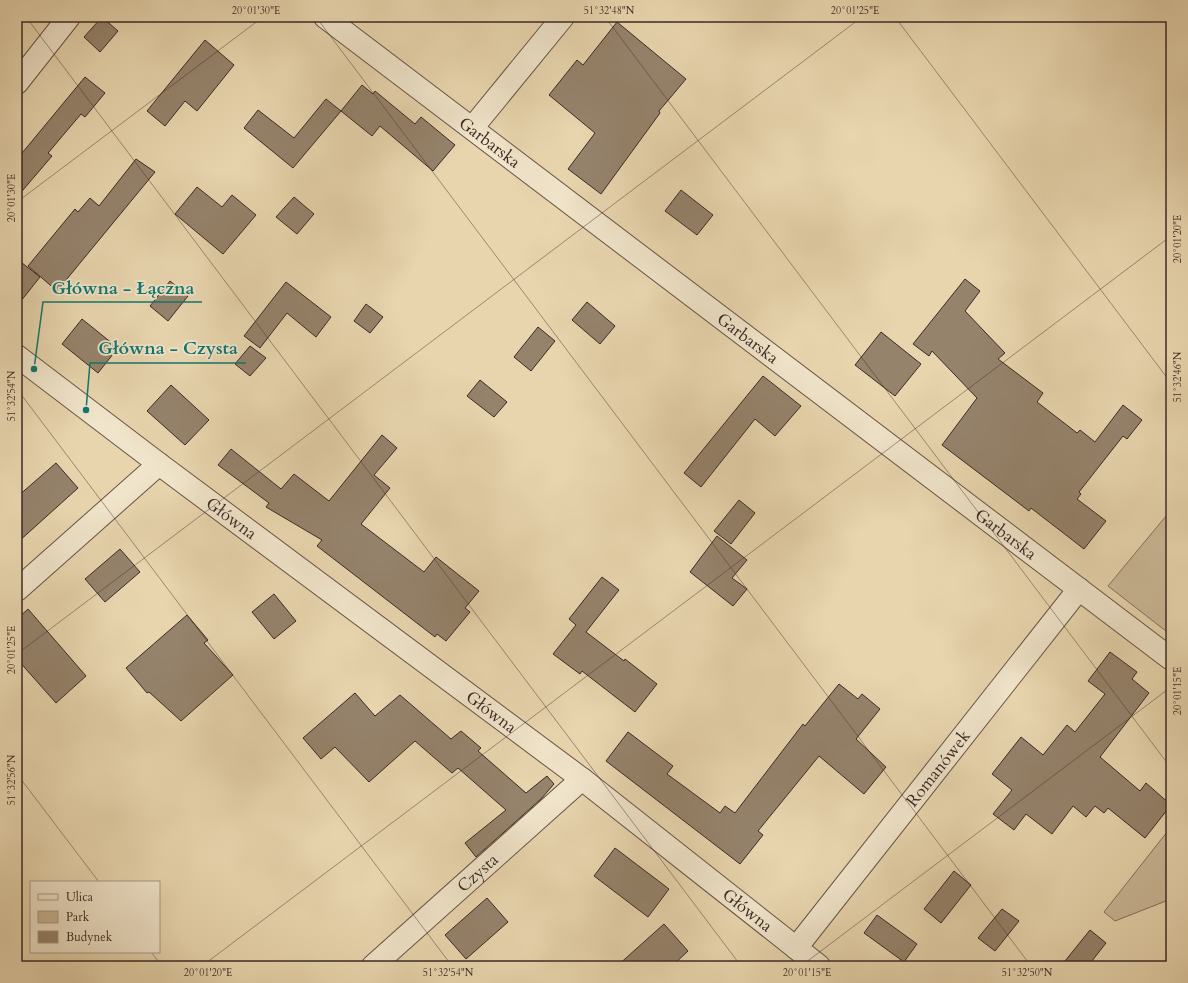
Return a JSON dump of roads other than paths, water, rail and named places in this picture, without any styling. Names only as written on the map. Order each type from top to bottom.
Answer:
[{"type":"street","points":[[17,83],[69,17]]},
{"type":"street","name":"Garbarska","points":[[325,17],[472,127],[1171,659]]},
{"type":"street","points":[[472,127],[563,17]]},
{"type":"street","name":"Główna","points":[[17,356],[158,464],[582,779],[819,966]]},
{"type":"street","points":[[17,590],[158,464]]},
{"type":"street","name":"Romanówek","points":[[796,948],[1079,589]]},
{"type":"street","name":"Czysta","points":[[373,966],[582,779]]},
{"type":"place","name":"Główna - Łączna","points":[[34,369]]},
{"type":"place","name":"Główna - Czysta","points":[[86,410]]}]
